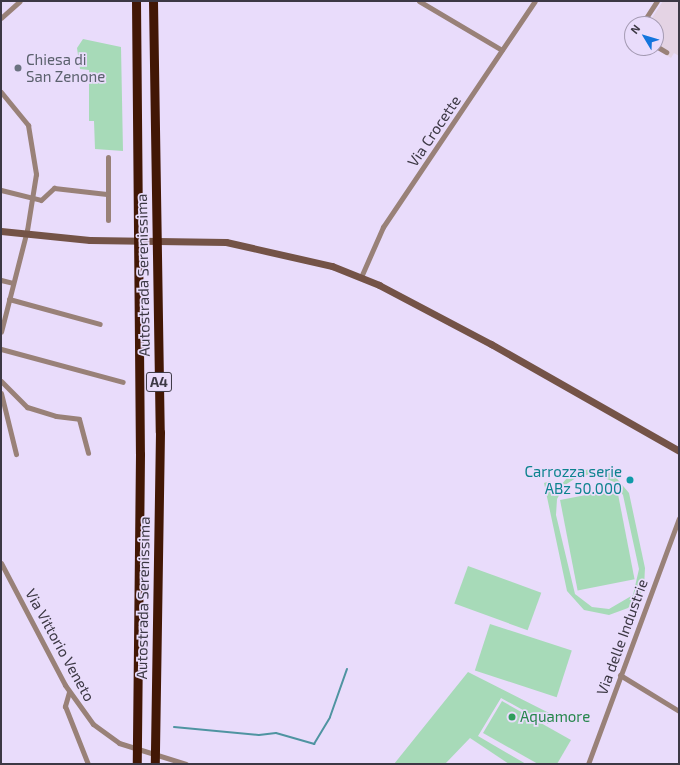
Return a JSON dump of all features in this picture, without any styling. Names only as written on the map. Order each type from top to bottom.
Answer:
[{"type":"highway","name":"Autostrada Serenissima","points":[[136,1],[140,454],[137,764]]},
{"type":"highway","name":"Autostrada Serenissima","points":[[154,1],[160,432],[155,764]]},
{"type":"street","points":[[1,18],[16,8],[20,1]]},
{"type":"street","points":[[419,1],[502,50]]},
{"type":"street","name":"Via Crocette","points":[[361,278],[383,227],[535,1]]},
{"type":"street","points":[[647,16],[657,1]]},
{"type":"street","points":[[1,92],[19,110],[28,125],[34,147],[33,198],[2,328]]},
{"type":"street","points":[[108,157],[108,220]]},
{"type":"street","points":[[1,190],[33,198],[44,199],[54,188],[107,194]]},
{"type":"street","points":[[1,231],[24,235],[123,240],[168,239],[265,248],[332,266],[361,278],[491,344],[679,451]]},
{"type":"street","points":[[1,280],[13,283]]},
{"type":"street","points":[[9,300],[100,324]]},
{"type":"street","points":[[1,348],[123,382]]},
{"type":"street","points":[[2,382],[1,392],[16,454]]},
{"type":"street","points":[[2,382],[27,407],[56,416],[79,419],[88,453]]},
{"type":"street","name":"Via delle Industrie","points":[[588,764],[679,518]]},
{"type":"street","name":"Via Vittorio Veneto","points":[[1,563],[69,692],[93,724],[125,745],[186,764]]},
{"type":"street","points":[[620,675],[679,711]]},
{"type":"street","points":[[69,692],[65,706],[88,764]]},
{"type":"shaded area","points":[[663,1],[679,1],[679,56],[674,53],[671,58],[664,54],[664,16],[653,16]]},
{"type":"green space","points":[[83,39],[121,47],[123,151],[95,149],[94,121],[89,121],[89,70],[80,69],[77,48]]},
{"type":"green space","points":[[595,468],[613,474],[629,493],[645,568],[644,587],[637,599],[628,608],[609,615],[584,610],[567,591],[544,483],[550,481],[553,495],[571,473]],"holes":[[[595,474],[614,482],[623,495],[639,569],[633,595],[609,609],[592,607],[575,594],[556,515],[557,499],[565,485],[579,476]]]},
{"type":"green space","points":[[617,489],[635,579],[578,590],[560,500]]},
{"type":"green space","points":[[468,566],[541,593],[528,630],[454,604]]},
{"type":"green space","points":[[490,624],[572,651],[557,697],[475,671]]},
{"type":"green space","points":[[468,672],[553,715],[548,724],[501,698],[478,736],[526,764],[509,764],[470,738],[445,764],[394,764]]},
{"type":"green space","name":"Aquamore","points":[[502,701],[571,740],[557,764],[538,764],[483,733]]},
{"type":"waterway","points":[[174,727],[259,735],[276,733],[314,744],[330,717],[347,669]]},
{"type":"place","name":"Chiesa di San Zenone","points":[[18,68]]},
{"type":"place","name":"Carrozza serie ABz 50.000","points":[[630,480]]},
{"type":"place","name":"Aquamore","points":[[512,717]]}]
